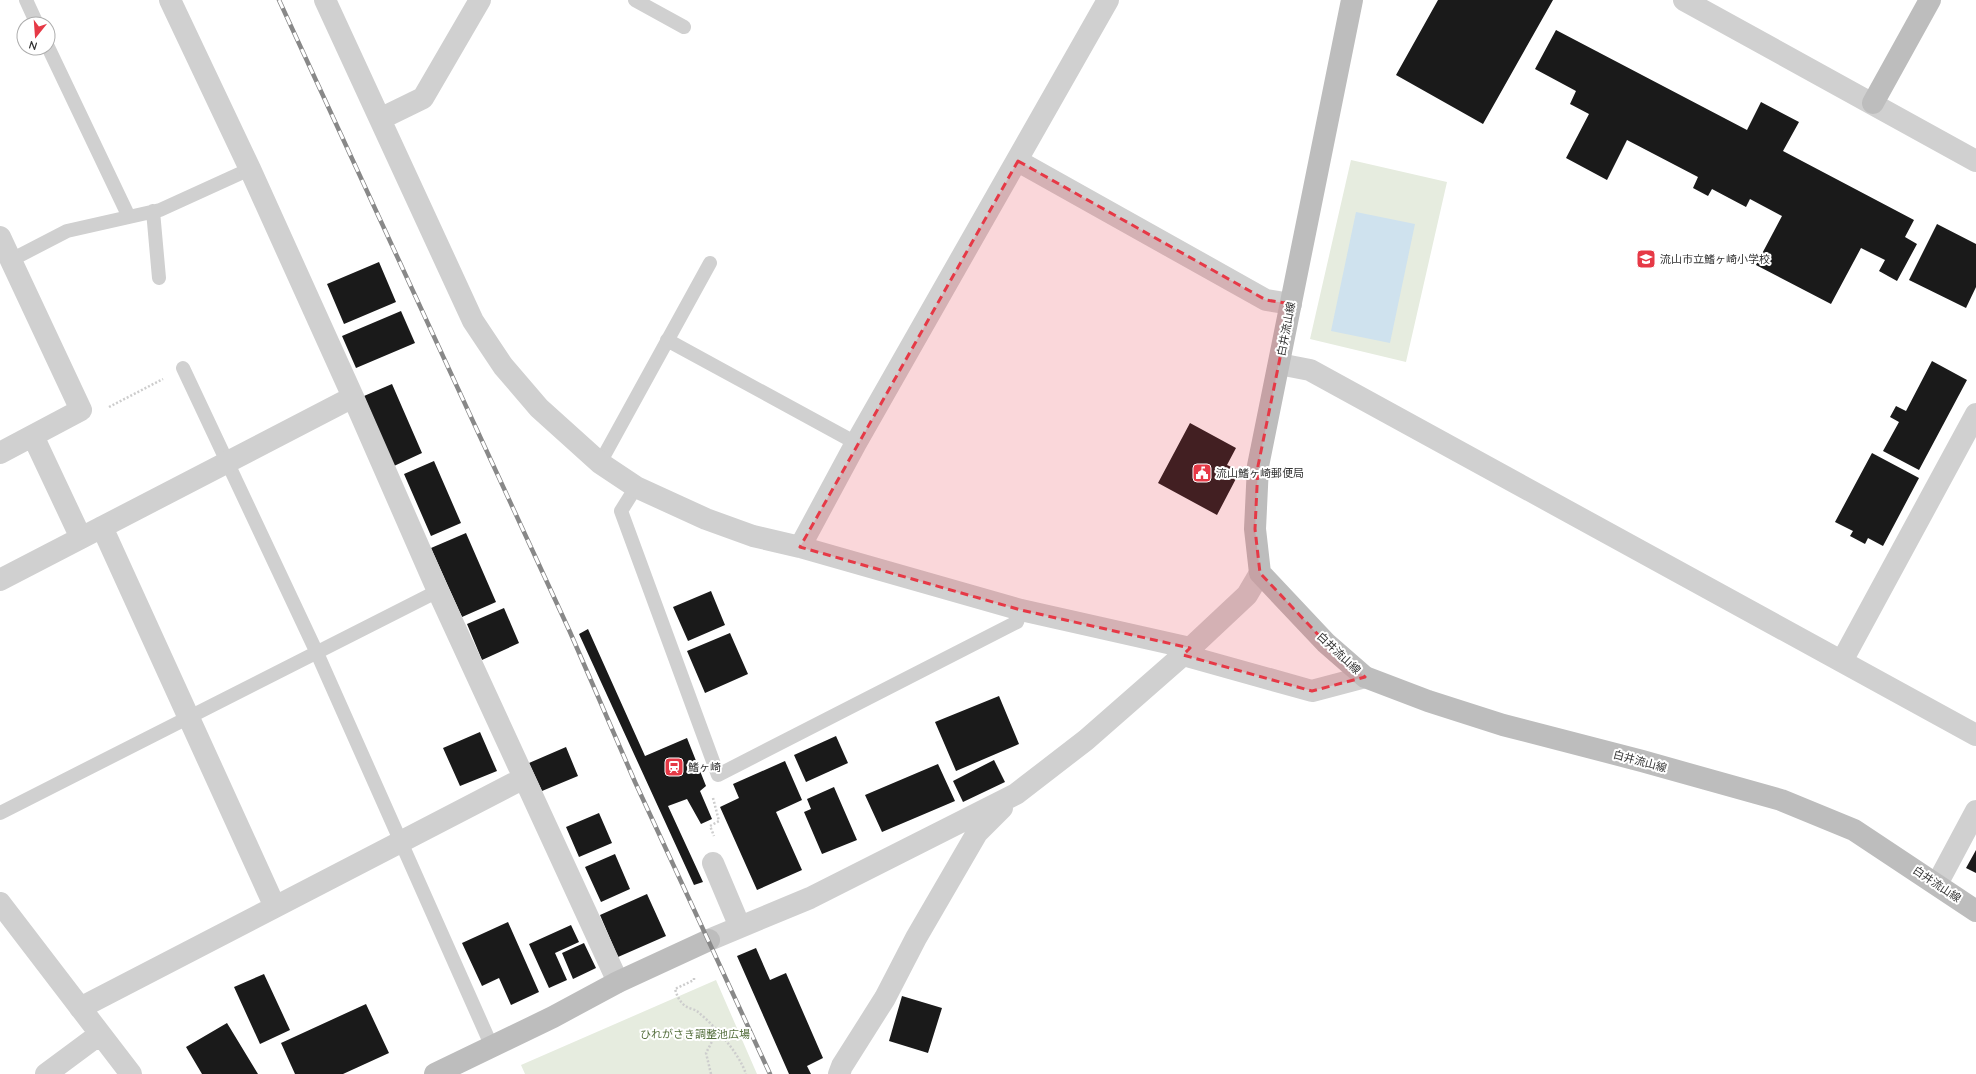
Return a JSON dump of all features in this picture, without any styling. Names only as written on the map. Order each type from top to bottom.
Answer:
[{"type":"main road","name":"白井流山線","points":[[1352,0],[1280,364],[1258,466],[1255,529],[1260,573],[1326,643],[1365,677],[1428,702],[1503,725],[1642,761],[1781,800],[1854,830],[1976,911]]},
{"type":"main road","points":[[1873,103],[1930,0]]},
{"type":"main road","points":[[435,1074],[553,1017],[618,982],[709,940]]},
{"type":"street","points":[[170,0],[250,169],[354,397],[438,591],[618,982]]},
{"type":"street","points":[[325,0],[473,321],[503,366],[539,408],[600,463],[636,487],[706,519],[753,536],[800,547],[1021,610],[1187,651],[1312,691],[1365,677]]},
{"type":"street","points":[[380,119],[423,98],[480,0]]},
{"type":"street","points":[[800,547],[856,443],[1018,161],[1108,0]]},
{"type":"street","points":[[1684,0],[1976,161]]},
{"type":"street","points":[[1018,161],[1266,300],[1292,304]]},
{"type":"street","points":[[0,237],[81,410],[0,453]]},
{"type":"street","points":[[1280,364],[1310,370],[1976,735]]},
{"type":"street","points":[[0,580],[228,460],[354,397]]},
{"type":"street","points":[[1842,661],[1976,414]]},
{"type":"street","points":[[33,436],[81,538]]},
{"type":"street","points":[[102,527],[275,907]]},
{"type":"street","points":[[839,1074],[842,1066],[885,998],[916,938],[977,833],[1016,794],[1086,740],[1187,651],[1247,595],[1260,573]]},
{"type":"street","points":[[80,1008],[524,778]]},
{"type":"street","points":[[709,940],[810,898],[1016,794]]},
{"type":"street","points":[[1937,884],[1976,810]]},
{"type":"street","points":[[713,863],[740,927]]},
{"type":"street","points":[[0,903],[130,1074]]},
{"type":"street","points":[[46,1074],[100,1034]]},
{"type":"lane","points":[[26,0],[33,16]]},
{"type":"lane","points":[[635,0],[684,27]]},
{"type":"lane","points":[[52,56],[129,217]]},
{"type":"lane","points":[[11,260],[67,231],[153,211],[250,169]]},
{"type":"lane","points":[[153,211],[159,278]]},
{"type":"lane","points":[[600,463],[710,262]]},
{"type":"lane","points":[[667,340],[856,443]]},
{"type":"lane","points":[[183,368],[228,460],[318,653],[492,1046]]},
{"type":"lane","points":[[636,487],[621,511],[718,775],[1017,622],[1021,610]]},
{"type":"lane","points":[[0,813],[438,591]]},
{"type":"path","points":[[81,410],[91,417],[183,368]]},
{"type":"path","points":[[713,863],[721,857],[710,826],[719,821],[711,791],[718,775]]},
{"type":"path","points":[[682,953],[694,980],[675,989],[678,999],[687,1007],[697,1010],[717,1032],[737,1057],[746,1074]]},
{"type":"path","points":[[711,1074],[706,1054],[717,1032]]},
{"type":"highlighted area","points":[[1018,161],[1266,300],[1291,304],[1258,466],[1255,529],[1260,573],[1326,643],[1365,677],[1312,691],[1183,655],[1190,648],[1021,610],[800,547]]},
{"type":"green space","points":[[1351,160],[1447,182],[1406,362],[1310,339]]},
{"type":"green space","name":"ひれがさき調整池広場","points":[[716,980],[757,1074],[525,1074],[521,1065]]},
{"type":"water","points":[[1356,212],[1415,224],[1390,343],[1331,331]]},
{"type":"building","points":[[1438,0],[1553,0],[1483,124],[1396,75]]},
{"type":"building","points":[[1556,30],[1747,130],[1761,102],[1799,122],[1783,151],[1914,220],[1905,237],[1917,244],[1897,281],[1879,271],[1885,260],[1861,248],[1831,304],[1756,265],[1782,216],[1750,199],[1746,207],[1712,189],[1708,196],[1693,188],[1698,177],[1627,140],[1607,180],[1566,158],[1589,114],[1570,104],[1576,91],[1535,69]]},
{"type":"building","points":[[1937,224],[1976,244],[1976,287],[1966,308],[1909,280]]},
{"type":"building","points":[[379,262],[396,302],[344,324],[327,284]]},
{"type":"building","points":[[401,311],[415,343],[356,368],[342,336]]},
{"type":"building","points":[[1932,361],[1967,380],[1919,470],[1883,451],[1899,422],[1890,417],[1896,406],[1906,411]]},
{"type":"building","points":[[392,384],[422,453],[394,466],[364,396]]},
{"type":"building","points":[[1190,423],[1236,448],[1227,465],[1240,471],[1217,515],[1158,483]]},
{"type":"building","points":[[1872,453],[1919,478],[1883,546],[1868,538],[1865,544],[1850,536],[1853,531],[1835,522]]},
{"type":"building","points":[[434,461],[461,523],[431,536],[404,474]]},
{"type":"building","points":[[466,533],[496,602],[462,617],[431,548]]},
{"type":"building","points":[[711,591],[725,625],[688,641],[673,607]]},
{"type":"building","points":[[504,608],[519,643],[482,660],[467,624]]},
{"type":"building","points":[[588,629],[645,756],[687,738],[706,786],[700,791],[712,819],[701,824],[687,799],[668,806],[703,882],[694,885],[579,634]]},
{"type":"building","points":[[730,633],[748,674],[705,693],[687,651]]},
{"type":"building","points":[[999,696],[1019,744],[956,771],[935,722]]},
{"type":"building","points":[[480,732],[497,771],[460,786],[443,748]]},
{"type":"building","points":[[836,736],[848,763],[806,782],[794,755]]},
{"type":"building","points":[[566,747],[578,776],[542,791],[529,763]]},
{"type":"building","points":[[994,760],[1005,782],[963,802],[953,781]]},
{"type":"building","points":[[785,761],[802,800],[776,812],[802,870],[757,890],[720,807],[739,798],[733,784]]},
{"type":"building","points":[[938,764],[955,801],[882,832],[865,795]]},
{"type":"building","points":[[834,787],[857,840],[822,854],[804,812],[811,809],[807,799]]},
{"type":"building","points":[[599,813],[612,843],[579,857],[566,827]]},
{"type":"building","points":[[1976,850],[1976,873],[1966,868]]},
{"type":"building","points":[[615,854],[630,889],[601,902],[585,867]]},
{"type":"building","points":[[647,894],[666,936],[618,957],[600,915]]},
{"type":"building","points":[[508,922],[539,992],[511,1005],[499,978],[482,986],[462,943]]},
{"type":"building","points":[[571,925],[579,942],[555,953],[567,980],[549,988],[529,944]]},
{"type":"building","points":[[584,943],[596,968],[573,979],[562,953]]},
{"type":"building","points":[[756,948],[770,980],[786,973],[823,1058],[807,1066],[811,1074],[789,1074],[737,956]]},
{"type":"building","points":[[264,974],[290,1030],[260,1044],[234,987]]},
{"type":"building","points":[[902,996],[942,1008],[928,1053],[889,1041]]},
{"type":"building","points":[[366,1004],[389,1053],[343,1074],[295,1074],[281,1043]]},
{"type":"building","points":[[227,1023],[258,1074],[202,1074],[186,1047]]},
{"type":"railway","points":[[279,0],[570,632],[635,782],[770,1074]]},
{"type":"place","name":"流山市立鰭ヶ崎小学校","points":[[1646,259]]},
{"type":"place","name":"流山鰭ヶ崎郵便局","points":[[1202,473]]},
{"type":"place","name":"鰭ヶ崎","points":[[674,767]]}]
